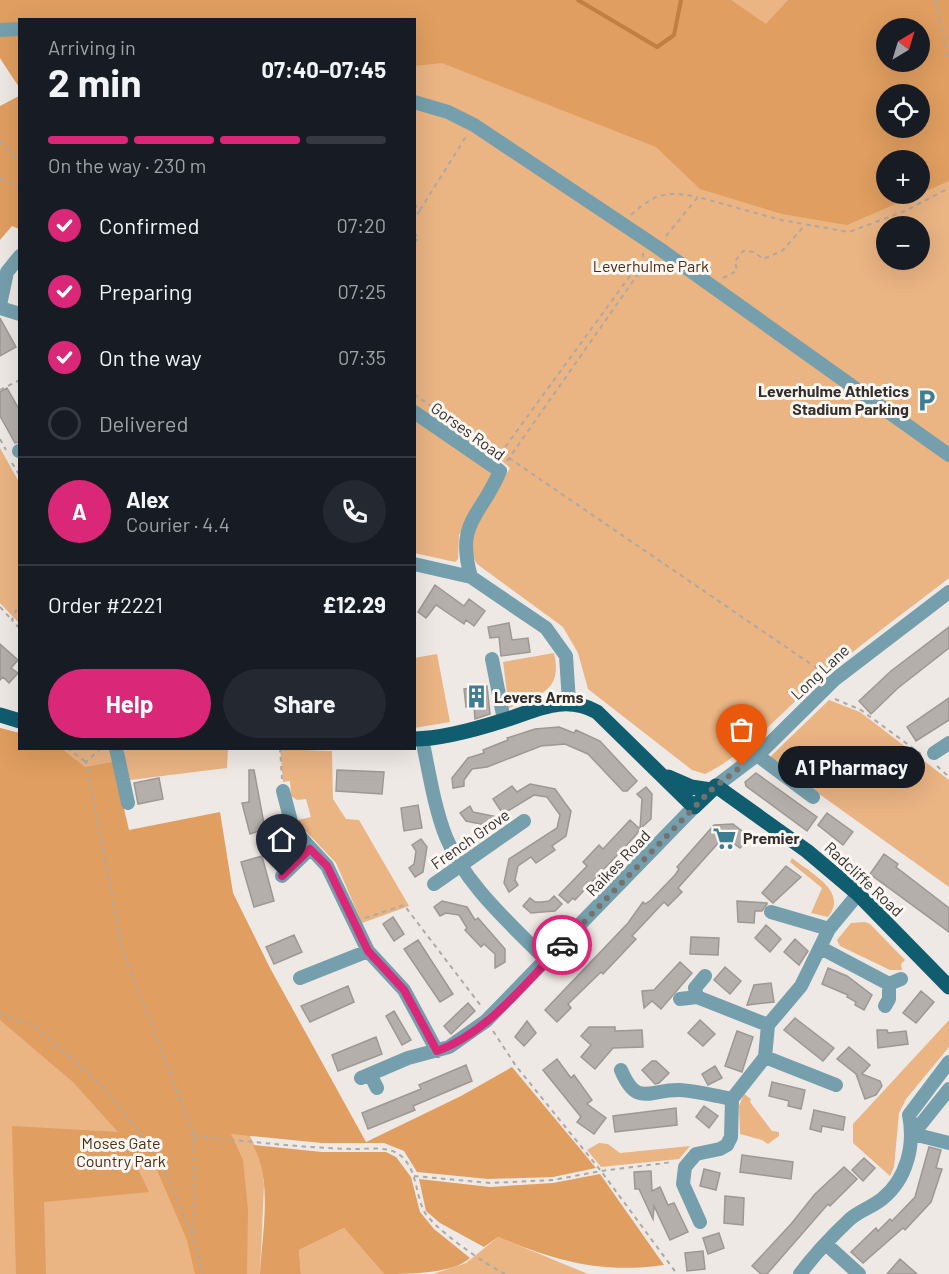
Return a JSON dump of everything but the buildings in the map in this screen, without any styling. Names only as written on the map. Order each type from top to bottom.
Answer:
[{"type":"main road","name":"Radcliffe Road","points":[[418,739],[504,720],[541,706],[569,702],[584,705],[597,712],[694,807]]},
{"type":"main road","points":[[0,715],[18,720]]},
{"type":"main road","name":"Radcliffe Road","points":[[658,772],[682,784],[714,788],[807,851],[858,894],[949,987]]},
{"type":"main road","name":"Long Lane","points":[[694,807],[714,788]]},
{"type":"street","points":[[0,30],[18,29]]},
{"type":"street","points":[[416,103],[448,112],[474,125],[622,223],[949,455]]},
{"type":"street","points":[[18,258],[7,272],[0,307],[18,313]]},
{"type":"street","name":"Gorses Road","points":[[416,413],[500,471],[465,536],[465,557],[471,577]]},
{"type":"street","points":[[416,564],[471,577],[546,628],[566,656],[569,702]]},
{"type":"street","name":"Long Lane","points":[[714,788],[759,753],[834,680],[949,592]]},
{"type":"street","points":[[492,659],[504,720]]},
{"type":"street","points":[[418,739],[446,837],[461,865],[480,891],[547,961]]},
{"type":"street","points":[[933,759],[949,743]]},
{"type":"street","points":[[116,750],[128,803]]},
{"type":"street","points":[[759,753],[813,797]]},
{"type":"street","points":[[283,791],[293,830],[327,866],[368,951],[404,990],[437,1051]]},
{"type":"street","name":"Raikes Road","points":[[377,1088],[366,1076],[408,1058],[437,1051],[461,1041],[488,1020],[694,807]]},
{"type":"street","points":[[289,811],[303,809]]},
{"type":"street","name":"French Grove","points":[[434,884],[524,821]]},
{"type":"street","points":[[282,876],[310,849]]},
{"type":"street","points":[[700,1222],[699,1204],[683,1184],[685,1167],[696,1154],[720,1149],[727,1145],[731,1137],[732,1099],[765,1057],[768,1025],[801,986],[829,929],[858,894]]},
{"type":"street","points":[[771,912],[793,910],[829,929]]},
{"type":"street","points":[[821,948],[895,981],[885,1006]]},
{"type":"street","points":[[300,978],[311,966],[368,951]]},
{"type":"street","points":[[697,997],[695,988],[705,976]]},
{"type":"street","points":[[680,999],[697,997],[768,1025]]},
{"type":"street","points":[[765,1057],[815,1084],[836,1085]]},
{"type":"street","points":[[913,1134],[909,1115],[914,1105],[949,1062]]},
{"type":"street","points":[[621,1070],[623,1089],[647,1095],[679,1090],[732,1099]]},
{"type":"street","points":[[801,1274],[852,1218],[881,1199],[895,1186],[904,1169],[913,1134],[949,1089]]},
{"type":"street","points":[[913,1134],[949,1143]]},
{"type":"street","points":[[827,1245],[859,1274]]},
{"type":"path","points":[[936,0],[949,62]]},
{"type":"path","points":[[416,216],[474,125]]},
{"type":"path","points":[[0,141],[18,158]]},
{"type":"path","points":[[0,178],[18,187]]},
{"type":"path","points":[[622,223],[648,199],[673,192],[698,197]]},
{"type":"path","points":[[416,206],[420,210]]},
{"type":"path","points":[[710,285],[736,271],[735,261],[743,251],[754,252],[763,259],[782,251],[806,224]]},
{"type":"path","points":[[492,448],[501,454],[644,258],[642,249]]},
{"type":"path","points":[[0,390],[18,381]]},
{"type":"path","points":[[416,395],[462,428]]},
{"type":"path","points":[[509,458],[834,680]]},
{"type":"path","points":[[12,620],[18,606]]},
{"type":"path","points":[[0,607],[18,627]]},
{"type":"path","points":[[820,695],[861,710],[933,759],[949,777]]},
{"type":"path","points":[[70,750],[86,762],[122,948],[194,1136],[194,1238]]},
{"type":"path","points":[[86,762],[99,750]]},
{"type":"path","points":[[280,750],[283,791]]},
{"type":"path","points":[[354,922],[404,905],[488,1020],[516,1066],[602,1171],[676,1274]]},
{"type":"path","points":[[0,1014],[34,1025],[109,1093],[160,1160],[194,1238],[203,1274]]},
{"type":"path","points":[[194,1136],[322,1148],[389,1149],[405,1161],[414,1176],[423,1211],[436,1226],[459,1242],[472,1256],[505,1274]]},
{"type":"path","points":[[414,1176],[490,1183],[554,1180],[678,1161],[685,1167]]},
{"type":"green space","name":"Leverhulme Park","points":[[0,0],[949,0],[949,578],[831,669],[735,755],[705,774],[692,770],[588,689],[578,653],[563,627],[477,564],[470,552],[469,537],[510,468],[501,460],[489,459],[416,407],[416,18],[18,18],[18,85],[0,58]]},
{"type":"green space","points":[[0,0],[731,0],[766,24],[788,0],[949,0],[949,181],[930,190],[930,150],[876,150],[876,204],[896,204],[847,225],[782,214],[700,189],[656,147],[442,63],[416,66],[416,18],[18,18],[18,85],[0,58]]},
{"type":"green space","points":[[18,97],[18,229],[12,226],[0,240],[0,106]]},
{"type":"green space","points":[[416,416],[495,474],[459,535],[458,559],[455,562],[416,553]]},
{"type":"green space","points":[[0,448],[18,480],[18,622],[0,603]]},
{"type":"green space","points":[[554,653],[556,666],[552,684],[539,695],[509,708],[503,662]]},
{"type":"green space","points":[[437,654],[450,722],[416,728],[416,658]]},
{"type":"green space","points":[[829,700],[860,712],[949,780],[949,887],[769,758]]},
{"type":"green space","name":"Moses Gate Country Park","points":[[0,728],[18,733],[18,750],[110,750],[128,830],[235,1104],[261,1159],[264,1185],[260,1274],[0,1274]]},
{"type":"green space","points":[[0,728],[18,733],[18,750],[63,750],[85,767],[113,762],[129,830],[220,812],[233,893],[270,968],[366,1142],[461,1096],[512,1067],[596,1168],[553,1177],[488,1179],[417,1172],[404,1151],[384,1143],[322,1143],[231,1134],[243,1160],[248,1210],[247,1274],[195,1274],[187,1240],[154,1163],[135,1163],[149,1192],[44,1202],[46,1274],[16,1274],[12,1126],[118,1132],[73,1082],[0,1020]]},
{"type":"green space","points":[[228,750],[227,768],[130,780],[123,751]]},
{"type":"green space","points":[[280,750],[332,751],[333,799],[346,819],[359,820],[409,906],[362,923],[336,863],[299,824],[298,820],[311,817],[306,799],[297,800],[291,796],[290,781],[283,782]]},
{"type":"green space","points":[[792,858],[817,876],[831,891],[834,899],[833,908],[828,917],[811,913],[822,888],[790,862]]},
{"type":"green space","points":[[851,923],[870,924],[905,960],[901,964],[902,970],[890,970],[840,946],[837,940]]},
{"type":"green space","points":[[949,1020],[949,1047],[906,1099],[899,1113],[894,1167],[890,1176],[853,1143],[853,1124]]},
{"type":"green space","points":[[744,1094],[751,1099],[750,1102],[772,1131],[779,1132],[779,1136],[768,1144],[740,1134],[739,1106]]},
{"type":"green space","points":[[599,1143],[608,1144],[620,1153],[690,1146],[679,1159],[601,1167],[587,1150]]},
{"type":"green space","points":[[253,1145],[322,1152],[386,1152],[396,1157],[411,1177],[420,1212],[434,1229],[470,1258],[442,1270],[384,1274],[344,1228],[299,1250],[301,1274],[260,1274],[265,1191],[259,1159]]},
{"type":"green space","points":[[600,1174],[664,1265],[620,1268],[579,1263],[540,1253],[498,1237],[484,1247],[440,1223],[426,1211],[419,1179],[490,1187],[553,1183]]},
{"type":"green space","points":[[344,1228],[384,1274],[301,1274],[299,1250]]},
{"type":"green space","points":[[498,1237],[588,1274],[433,1274],[466,1263]]},
{"type":"waterway","points":[[578,0],[657,47],[674,35],[681,0]]},
{"type":"way so far","points":[[562,945],[711,790],[742,766]]},
{"type":"place","name":"Leverhulme Athletics Stadium Parking","points":[[927,400]]},
{"type":"place","name":"Levers Arms","points":[[476,697]]},
{"type":"place","name":"A1 Pharmacy","points":[[742,766]]},
{"type":"place","name":"Premier","points":[[725,838]]},
{"type":"route","points":[[282,876],[310,849],[327,866],[368,951],[404,990],[437,1051],[461,1041],[486,1021],[562,945]]}]
